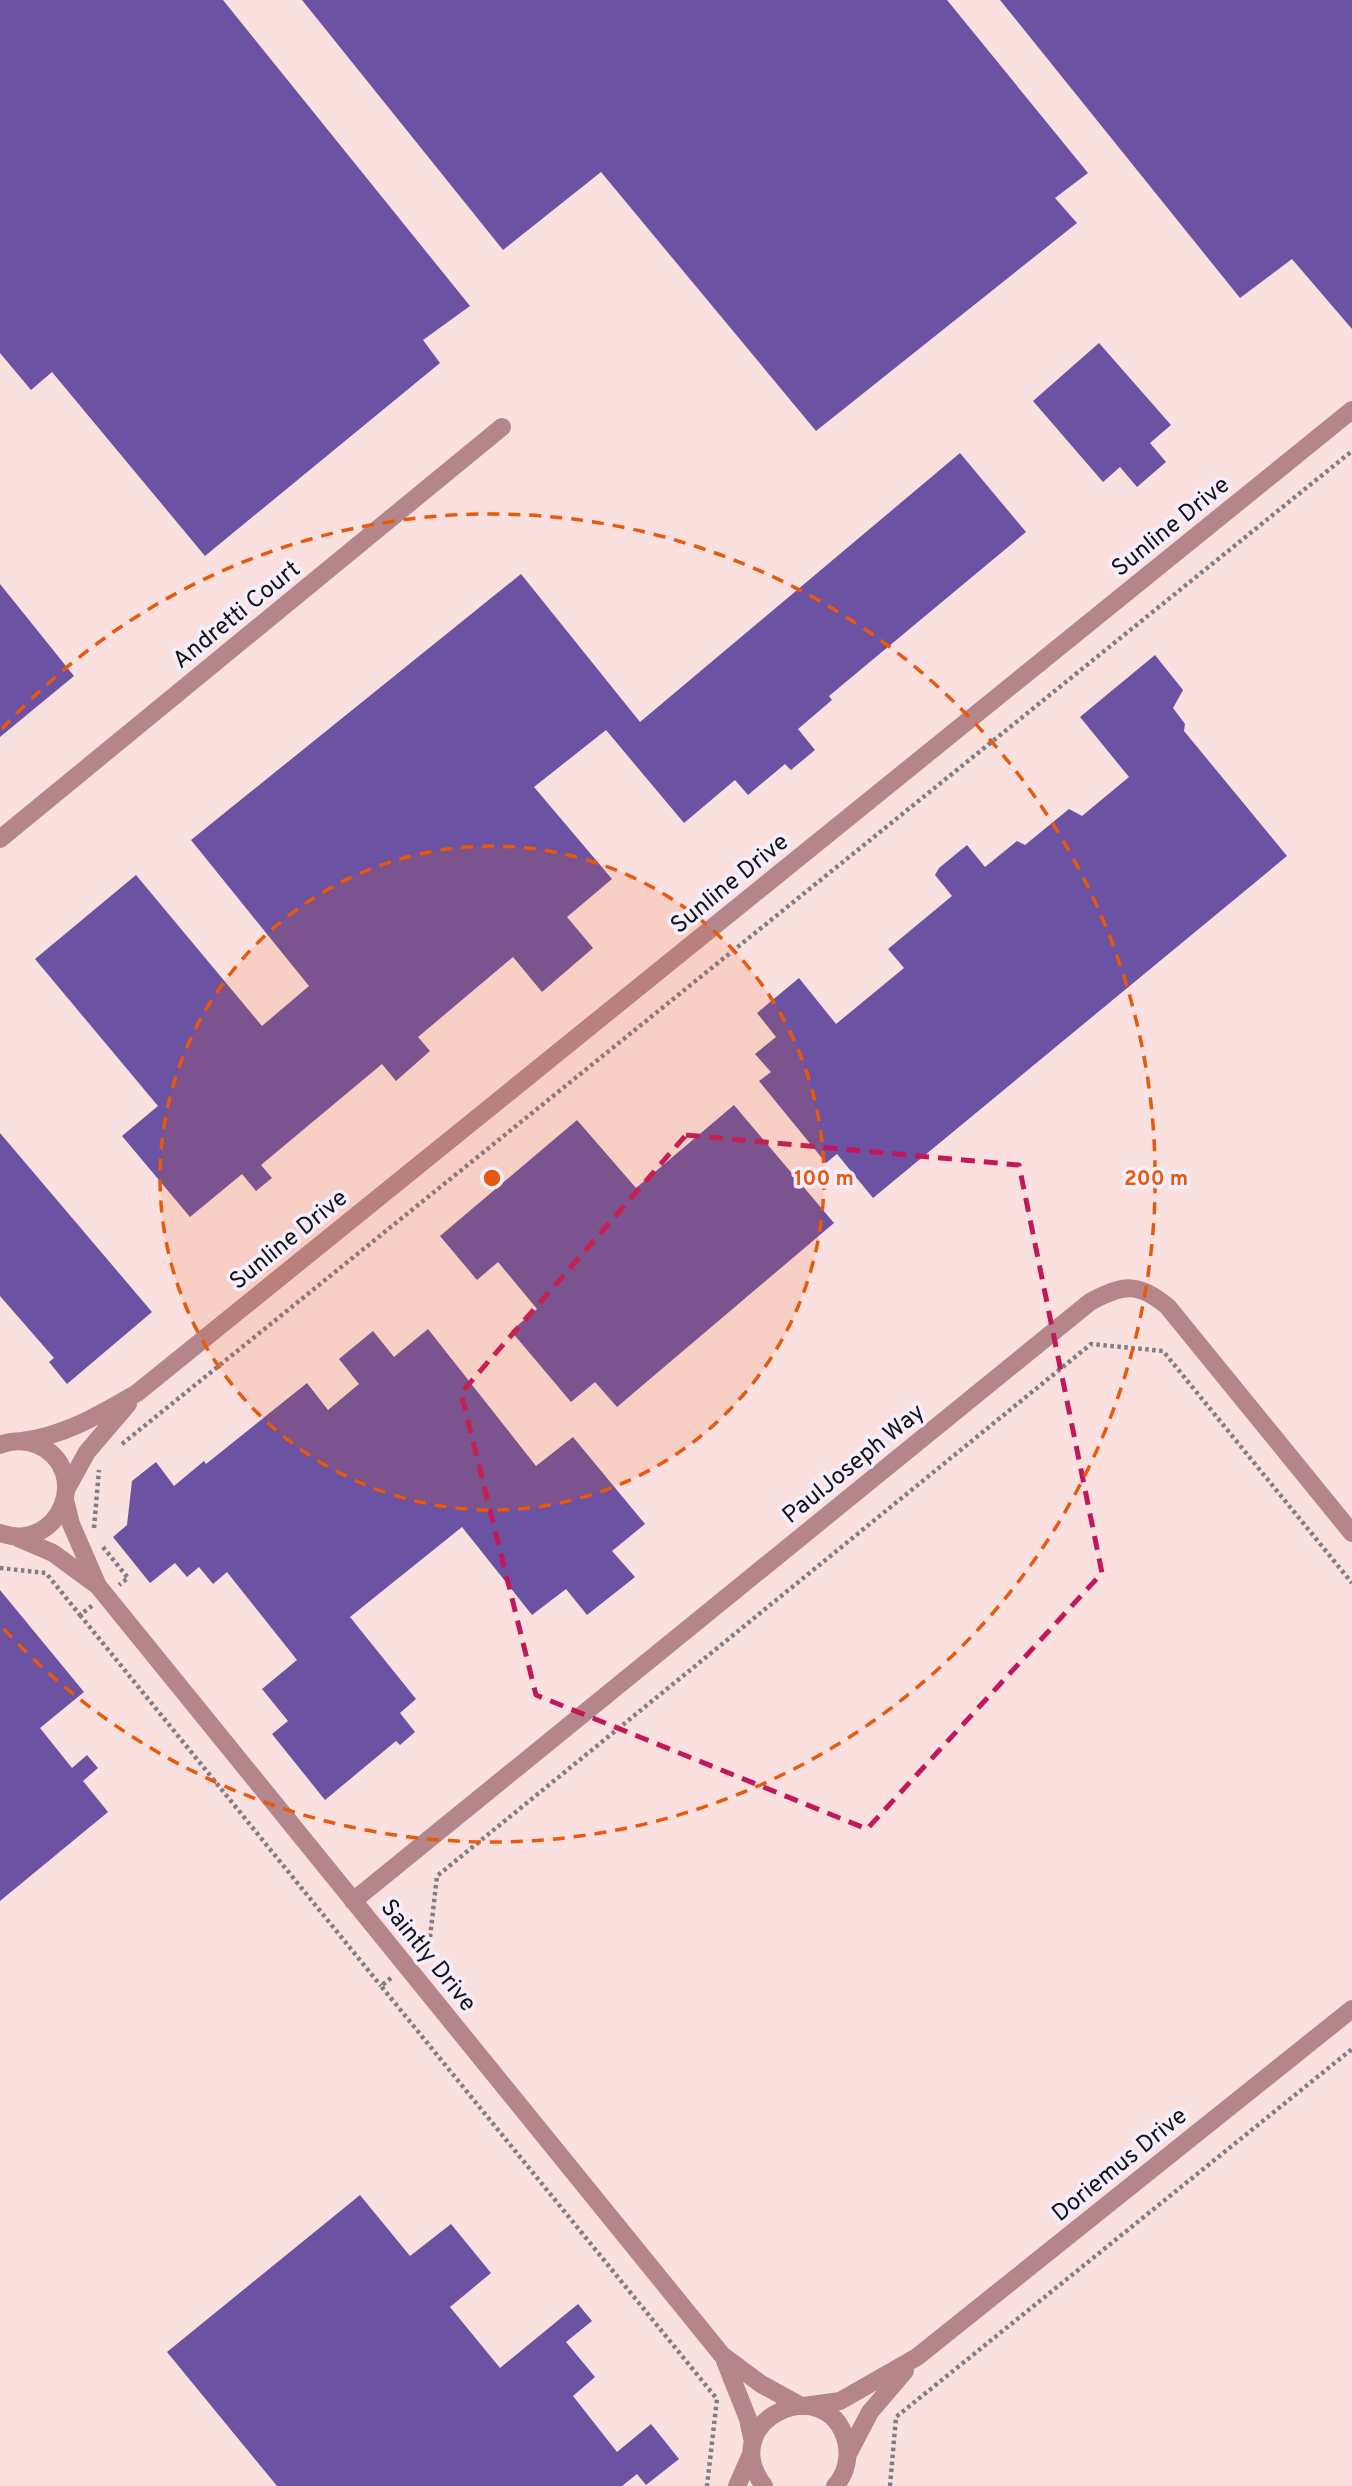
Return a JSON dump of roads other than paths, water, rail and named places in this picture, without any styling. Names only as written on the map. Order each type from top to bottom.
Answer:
[{"type":"street","name":"Sunline Drive","points":[[0,1445],[52,1436],[69,1430],[137,1393],[1352,410]]},
{"type":"street","name":"Andretti Court","points":[[0,839],[502,427]]},
{"type":"street","name":"PaulJoseph Way","points":[[353,1901],[1090,1303],[1111,1290],[1133,1288],[1152,1293],[1168,1307],[1352,1533]]},
{"type":"street","name":"Sunline Drive","points":[[4,1535],[34,1534],[43,1530],[57,1517],[87,1452],[137,1393]]},
{"type":"street","points":[[0,1430],[21,1441]]},
{"type":"street","name":"Saintly Drive","points":[[21,1441],[42,1447],[57,1461],[65,1479],[65,1495],[71,1524],[102,1591]]},
{"type":"street","name":"Saintly Drive","points":[[4,1535],[53,1553],[102,1591],[722,2355],[746,2375],[803,2406],[824,2412],[839,2425],[844,2434],[852,2486]]},
{"type":"street","name":"Doriemus Drive","points":[[737,2486],[745,2472],[760,2427],[771,2415],[786,2408],[840,2401],[917,2357],[1352,2009]]},
{"type":"street","name":"Saintly Drive","points":[[722,2355],[748,2419],[753,2445],[753,2465],[764,2486]]},
{"type":"street","name":"Doriemus Drive","points":[[835,2486],[870,2412],[917,2357]]}]
